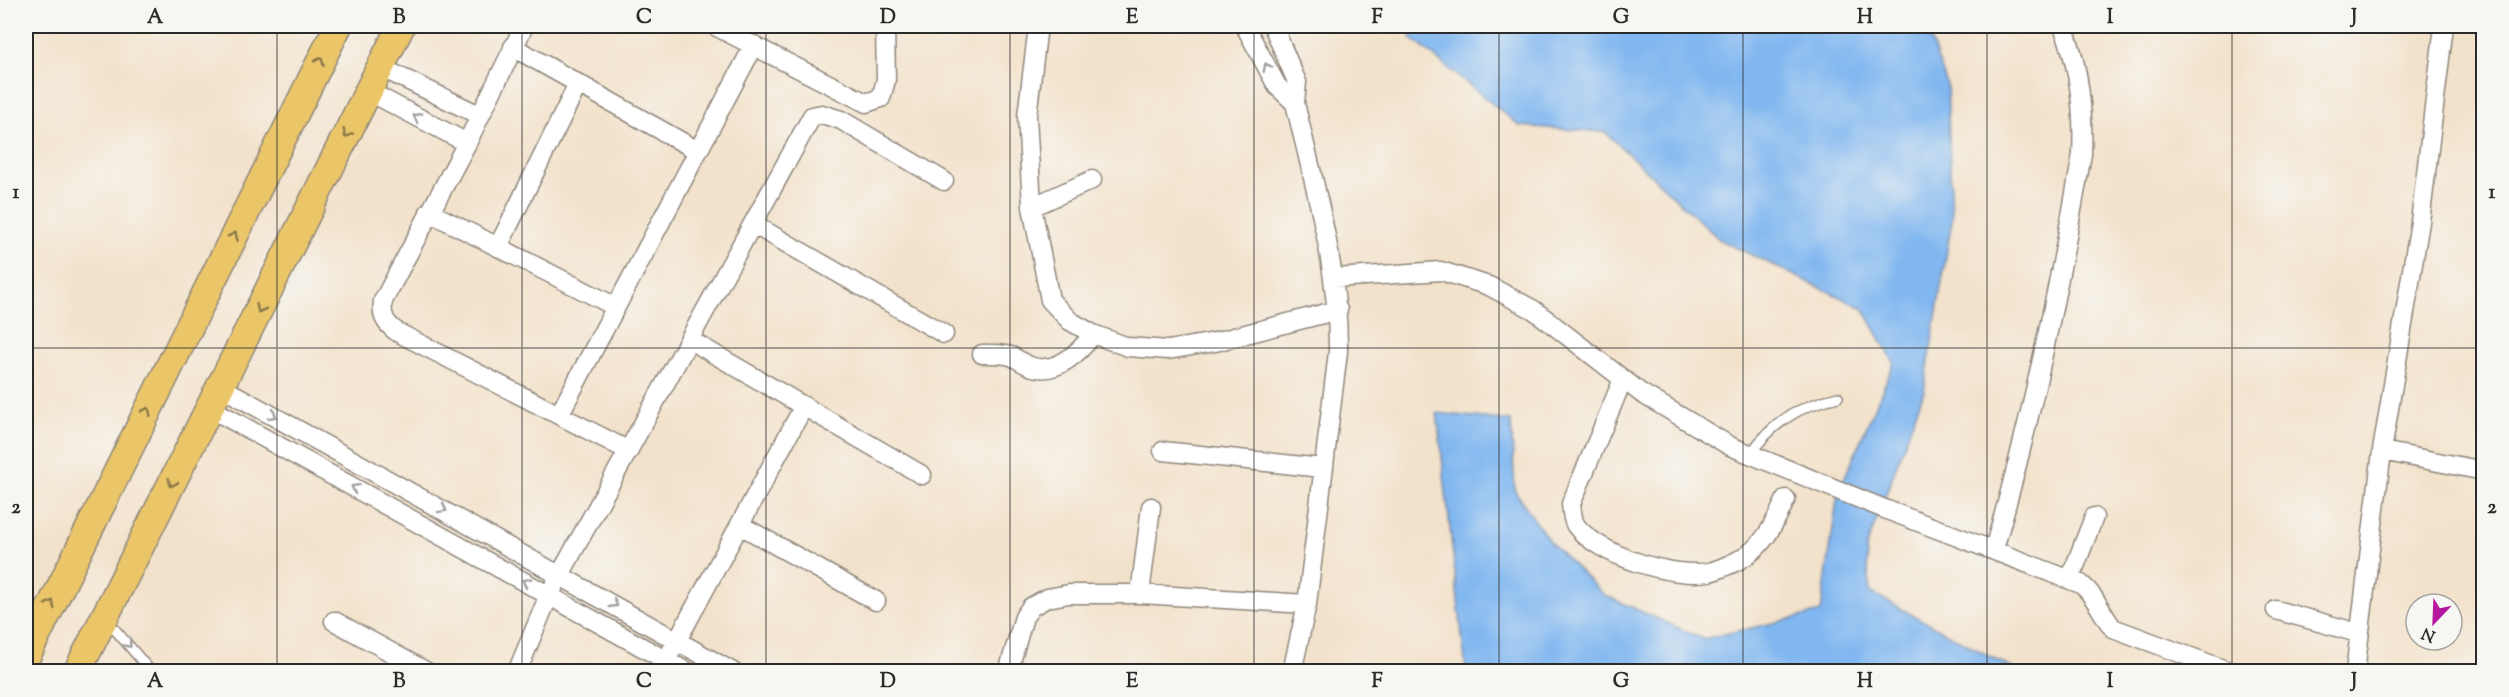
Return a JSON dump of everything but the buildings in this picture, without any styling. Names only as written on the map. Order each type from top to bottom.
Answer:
[{"type":"main road","points":[[26,657],[338,26]]},
{"type":"main road","points":[[77,672],[401,26]]},
{"type":"street","points":[[524,26],[383,301],[382,316],[388,325],[629,451]]},
{"type":"street","points":[[715,26],[866,103],[880,98],[886,80],[885,26]]},
{"type":"street","points":[[1038,26],[1027,116],[1032,207],[1050,300],[1070,321],[1093,334],[1128,347],[1168,350],[1215,342],[1338,310]]},
{"type":"street","points":[[1245,26],[1277,86],[1295,103]]},
{"type":"street","points":[[1273,26],[1297,82],[1295,103],[1335,278],[1338,310],[1338,352],[1307,603],[1292,672]]},
{"type":"street","points":[[1994,549],[2020,461],[2042,368],[2082,154],[2083,126],[2076,63],[2063,26]]},
{"type":"street","points":[[2355,672],[2382,451],[2420,222],[2444,26]]},
{"type":"street","points":[[559,415],[754,45]]},
{"type":"street","points":[[513,47],[698,151]]},
{"type":"street","points":[[374,79],[479,115]]},
{"type":"street","points":[[374,79],[466,142]]},
{"type":"street","points":[[498,247],[578,84]]},
{"type":"street","points":[[517,672],[549,595],[812,116],[822,114],[841,120],[944,181]]},
{"type":"street","points":[[1032,207],[1092,180]]},
{"type":"street","points":[[429,212],[616,307]]},
{"type":"street","points":[[753,224],[944,334]]},
{"type":"street","points":[[1335,278],[1442,271],[1489,286],[1534,310],[1641,393],[1730,446],[1887,510],[2070,579],[2081,584],[2093,594],[2102,614],[2113,628],[2231,672]]},
{"type":"street","points":[[982,354],[1010,356],[1034,367],[1046,368],[1066,361],[1083,348],[1093,334]]},
{"type":"street","points":[[690,340],[922,475]]},
{"type":"street","points":[[1623,380],[1571,504],[1575,525],[1592,542],[1627,558],[1673,572],[1709,572],[1740,559],[1766,539],[1786,499]]},
{"type":"street","points":[[216,397],[561,574],[733,672]]},
{"type":"street","points":[[216,397],[549,595],[663,666],[687,672]]},
{"type":"street","points":[[663,666],[804,406]]},
{"type":"street","points":[[1163,451],[1322,468]]},
{"type":"street","points":[[2382,451],[2484,471]]},
{"type":"street","points":[[1140,594],[1151,507]]},
{"type":"street","points":[[2070,579],[2094,517]]},
{"type":"street","points":[[740,525],[876,601]]},
{"type":"street","points":[[1008,672],[1024,617],[1031,607],[1047,598],[1069,594],[1140,594],[1307,603]]},
{"type":"street","points":[[2276,610],[2358,633]]},
{"type":"street","points":[[334,621],[427,672]]},
{"type":"lane","points":[[1750,454],[1768,430],[1787,417],[1815,402],[1838,397]]},
{"type":"lane","points":[[105,617],[148,670]]},
{"type":"water","points":[[1414,26],[1926,26],[1947,85],[1952,220],[1924,391],[1866,548],[1870,592],[2017,671],[1466,671],[1437,413],[1511,421],[1515,491],[1549,541],[1604,595],[1703,639],[1821,612],[1838,493],[1894,363],[1863,308],[1720,240],[1605,132],[1520,126],[1411,38]]}]
